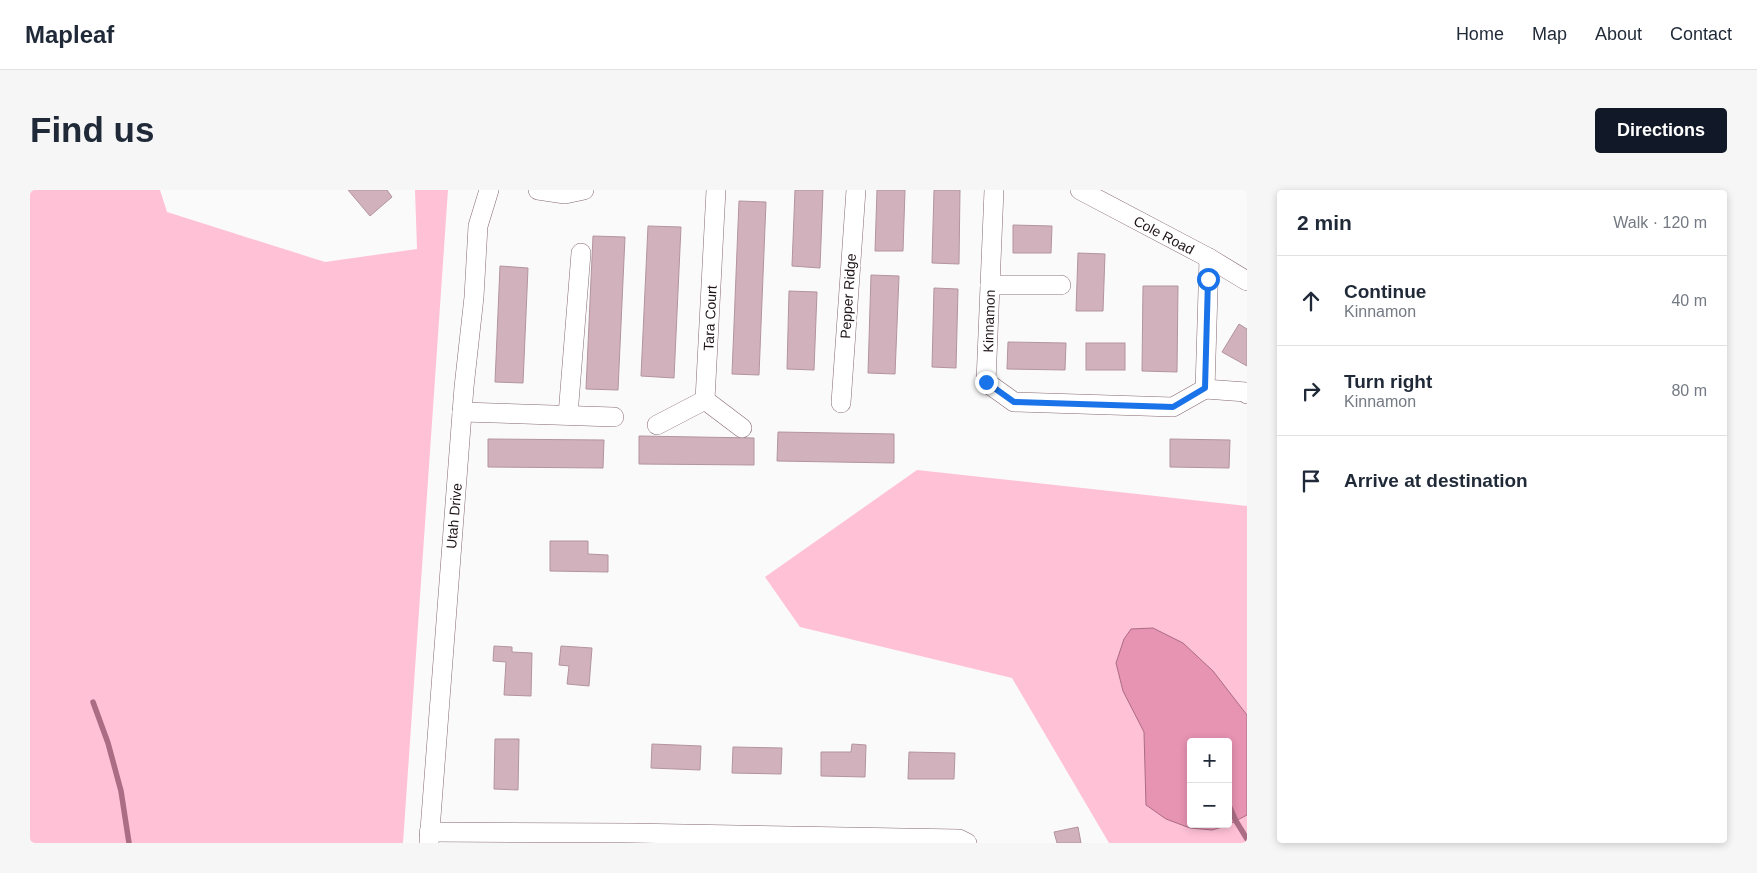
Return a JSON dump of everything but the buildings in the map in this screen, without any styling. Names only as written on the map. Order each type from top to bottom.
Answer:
[{"type":"street","name":"Utah Drive","points":[[429,838],[462,412],[474,297],[478,226],[489,190]]},
{"type":"street","points":[[538,190],[565,194],[584,190]]},
{"type":"street","name":"Tara Court","points":[[705,400],[716,190]]},
{"type":"street","name":"Pepper Ridge","points":[[841,403],[856,190]]},
{"type":"street","name":"Kinnamon","points":[[994,190],[986,382],[1014,402],[1173,407],[1205,388]]},
{"type":"street","name":"Cole Road","points":[[1080,190],[1209,258],[1247,281]]},
{"type":"street","points":[[568,415],[581,252]]},
{"type":"street","points":[[1209,258],[1205,388],[1246,392],[1247,394]]},
{"type":"street","points":[[990,285],[1061,285]]},
{"type":"street","points":[[657,424],[705,400],[742,428]]},
{"type":"street","points":[[462,412],[614,417]]},
{"type":"street","points":[[429,838],[630,833],[959,839],[967,843]]},
{"type":"shaded area","points":[[30,190],[160,190],[167,212],[325,262],[417,249],[415,190],[448,190],[403,843],[30,843]]},
{"type":"shaded area","points":[[917,470],[1247,506],[1247,843],[1109,843],[1012,678],[800,627],[765,577]]},
{"type":"shaded area","points":[[1153,628],[1183,643],[1213,671],[1247,715],[1247,815],[1232,823],[1232,738],[1187,738],[1187,827],[1166,819],[1146,805],[1144,732],[1123,691],[1116,663],[1124,639],[1131,629]]},
{"type":"shaded area","points":[[1190,828],[1219,828],[1212,830]]},
{"type":"waterway","points":[[93,702],[108,743],[121,791],[129,843]]},
{"type":"waterway","points":[[1232,812],[1247,839]]},
{"type":"route","points":[[986,382],[1014,402],[1173,407],[1205,388],[1208,279]]}]
